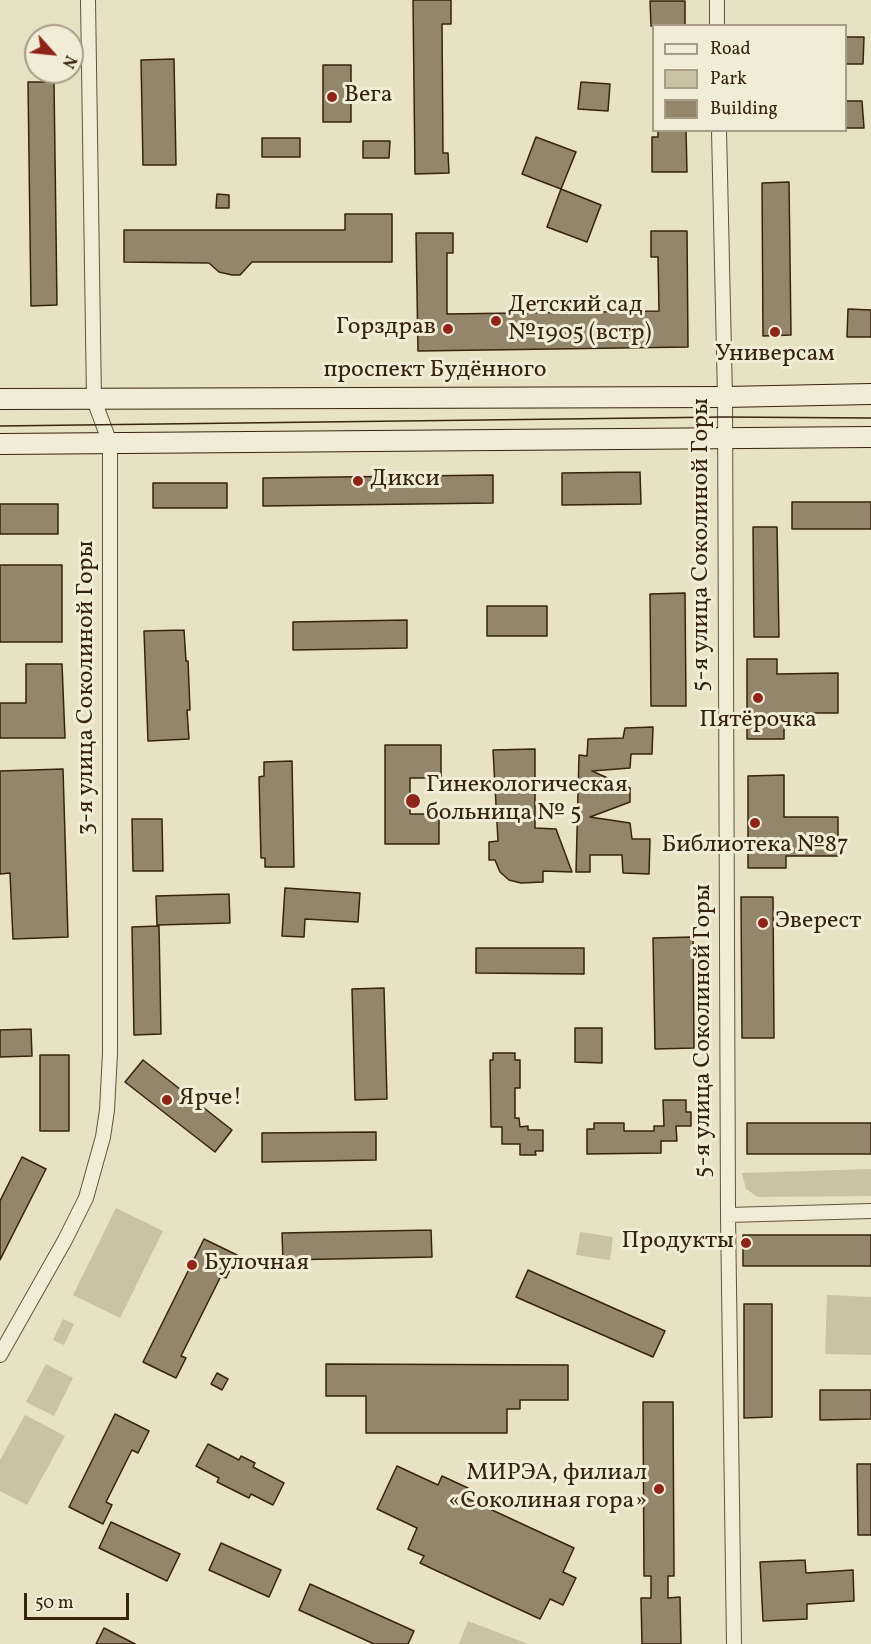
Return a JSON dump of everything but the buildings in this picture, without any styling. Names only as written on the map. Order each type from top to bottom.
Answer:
[{"type":"main road","name":"проспект Будённого","points":[[0,399],[725,397],[871,394]]},
{"type":"main road","points":[[0,444],[871,437]]},
{"type":"street","name":"3-я улица Соколиной Горы","points":[[0,1355],[86,1198],[101,1147],[107,1110],[110,1053],[111,442],[94,400],[88,0]]},
{"type":"street","points":[[717,0],[717,24]]},
{"type":"street","name":"5-я улица Соколиной Горы","points":[[719,132],[725,397],[728,1215],[734,1644]]},
{"type":"street","points":[[728,1215],[871,1211]]},
{"type":"green space","points":[[871,1169],[871,1196],[758,1197],[746,1189],[742,1173]]},
{"type":"green space","points":[[116,1208],[163,1231],[120,1318],[73,1295]]},
{"type":"green space","points":[[580,1232],[613,1237],[610,1260],[576,1255]]},
{"type":"green space","points":[[827,1295],[871,1297],[871,1355],[825,1354]]},
{"type":"green space","points":[[63,1319],[74,1324],[64,1345],[53,1340]]},
{"type":"green space","points":[[46,1364],[73,1378],[54,1416],[26,1402]]},
{"type":"green space","points":[[25,1415],[65,1436],[27,1505],[0,1491],[0,1460]]},
{"type":"green space","points":[[468,1621],[528,1644],[459,1644]]},
{"type":"tram line","points":[[0,426],[724,417],[871,418]]},
{"type":"place","name":"Вега","points":[[332,97]]},
{"type":"place","name":"Детский сад №1905 (встр)","points":[[496,321]]},
{"type":"place","name":"Горздрав","points":[[448,329]]},
{"type":"place","name":"Универсам","points":[[775,332]]},
{"type":"place","name":"Дикси","points":[[358,481]]},
{"type":"place","name":"Пятёрочка","points":[[758,698]]},
{"type":"place","name":"Гинекологическая больница № 5","points":[[413,801]]},
{"type":"place","name":"Библиотека №87","points":[[755,823]]},
{"type":"place","name":"Эверест","points":[[763,923]]},
{"type":"place","name":"Ярче!","points":[[167,1100]]},
{"type":"place","name":"Продукты","points":[[746,1243]]},
{"type":"place","name":"Булочная","points":[[192,1265]]},
{"type":"place","name":"МИРЭА, филиал «Соколиная гора»","points":[[659,1489]]}]
